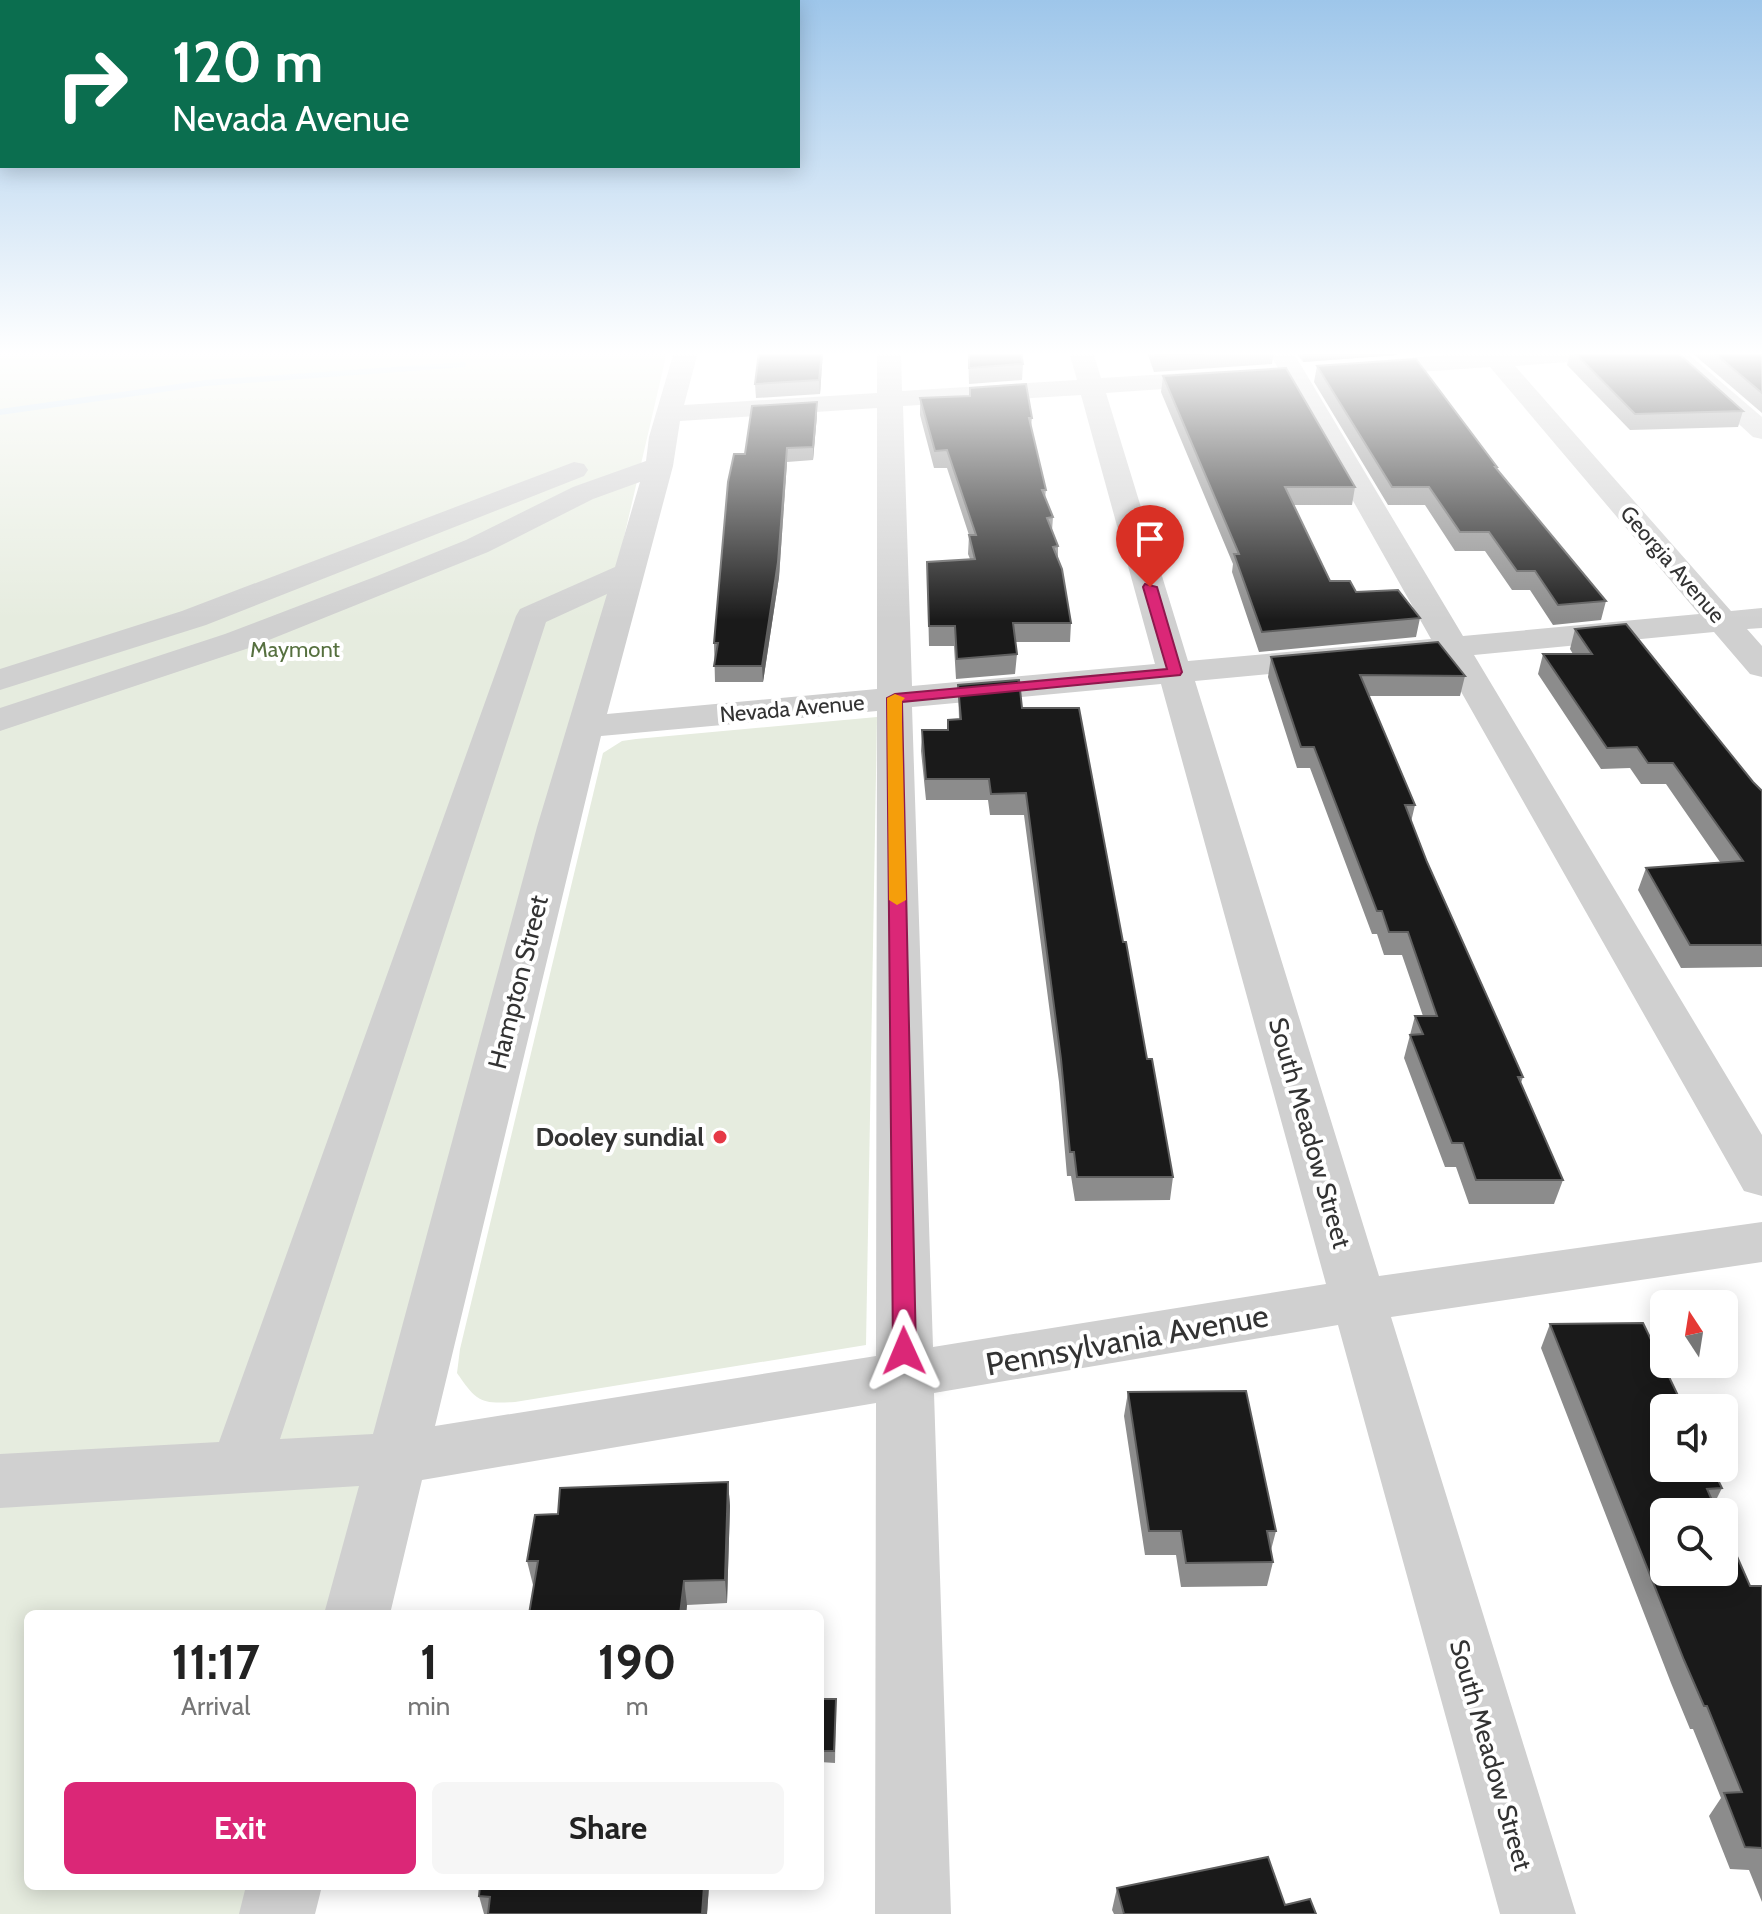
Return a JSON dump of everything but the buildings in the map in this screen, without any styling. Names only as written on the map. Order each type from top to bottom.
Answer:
[{"type":"street","points":[[0,680],[194,618],[658,441]]},
{"type":"street","points":[[0,720],[222,646],[477,546],[583,493],[661,441]]},
{"type":"street","name":"Hampton Street","points":[[358,1610],[557,827],[630,572],[663,441]]},
{"type":"street","points":[[891,441],[913,1914]]},
{"type":"street","name":"South Meadow Street","points":[[1107,441],[1538,1914]]},
{"type":"street","points":[[1332,441],[1762,1178]]},
{"type":"street","name":"Georgia Avenue","points":[[1567,441],[1762,667]]},
{"type":"street","points":[[240,1468],[532,616],[630,572]]},
{"type":"street","name":"Nevada Avenue","points":[[586,727],[1762,618]]},
{"type":"street","name":"Pennsylvania Avenue","points":[[0,1481],[399,1458],[1359,1300],[1762,1242]]},
{"type":"street","points":[[277,1914],[283,1890]]},
{"type":"green space","name":"Maymont","points":[[0,441],[646,441],[375,1610],[24,1610],[24,1890],[309,1890],[304,1914],[0,1914]]},
{"type":"green space","points":[[877,717],[866,1345],[515,1402],[480,1399],[457,1373],[460,1349],[603,753],[622,741],[636,739]]},
{"type":"slow traffic","points":[[897,900],[895,698],[898,698]]},
{"type":"place","name":"Dooley sundial","points":[[720,1137]]},
{"type":"route","points":[[904,1351],[895,698],[1175,672],[1150,587]]}]
